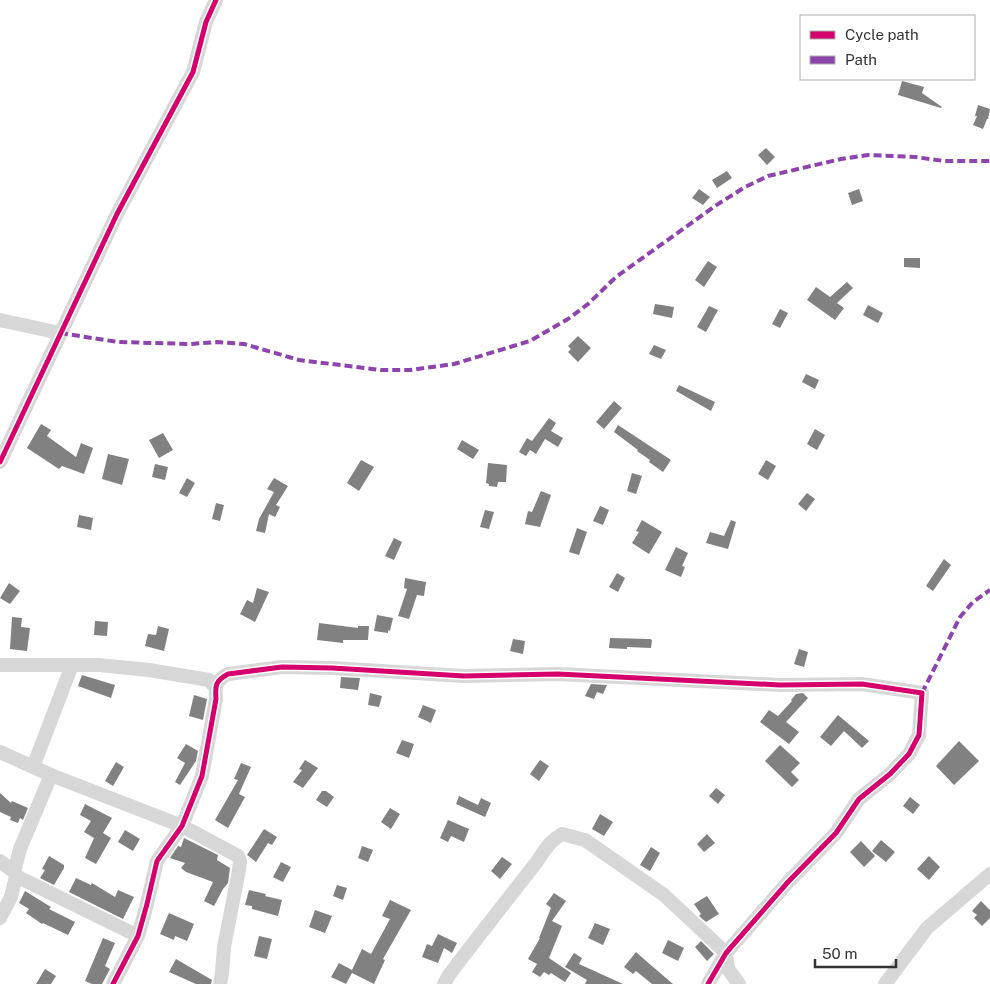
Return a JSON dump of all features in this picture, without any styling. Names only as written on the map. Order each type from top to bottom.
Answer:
[{"type":"street","points":[[0,462],[117,214],[193,72],[206,22],[216,0]]},
{"type":"street","points":[[0,320],[60,334]]},
{"type":"street","points":[[0,665],[99,666],[149,670],[209,680],[215,687]]},
{"type":"street","points":[[33,767],[72,666]]},
{"type":"street","points":[[113,984],[138,936],[157,861],[182,826],[202,776],[216,699],[215,687],[220,678],[228,674],[282,667],[464,676],[558,674],[780,685],[862,684],[922,693],[919,735],[909,754],[890,774],[859,800],[836,833],[788,882],[726,953],[708,984]]},
{"type":"street","points":[[0,752],[50,775],[182,826],[232,851],[238,856],[240,861],[224,947],[220,984]]},
{"type":"street","points":[[0,918],[11,897],[20,849],[50,775]]},
{"type":"street","points":[[444,984],[490,921],[538,862],[550,841],[562,834],[585,840],[656,889],[726,953],[728,969],[739,984]]},
{"type":"street","points":[[0,862],[15,874],[138,936]]},
{"type":"street","points":[[885,984],[927,928],[990,874]]},
{"type":"building","points":[[902,81],[924,87],[922,93],[942,107],[898,95]]},
{"type":"building","points":[[978,105],[990,109],[983,129],[973,125],[977,116],[975,116]]},
{"type":"building","points":[[766,148],[775,157],[767,165],[758,155]]},
{"type":"building","points":[[727,171],[732,178],[717,188],[712,180]]},
{"type":"building","points":[[699,189],[710,197],[703,205],[692,198]]},
{"type":"building","points":[[859,189],[863,201],[852,205],[848,193]]},
{"type":"building","points":[[904,258],[920,258],[920,268],[904,267]]},
{"type":"building","points":[[708,261],[717,267],[704,287],[695,280]]},
{"type":"building","points":[[847,282],[853,288],[837,303],[844,308],[835,320],[807,300],[816,287],[830,297]]},
{"type":"building","points":[[655,304],[674,307],[672,318],[653,314]]},
{"type":"building","points":[[868,305],[883,313],[878,323],[863,315]]},
{"type":"building","points":[[709,306],[718,310],[706,332],[697,327]]},
{"type":"building","points":[[780,309],[788,313],[780,328],[772,324]]},
{"type":"building","points":[[578,336],[591,348],[578,362],[568,352],[571,349],[568,346]]},
{"type":"building","points":[[654,345],[666,350],[661,359],[649,354]]},
{"type":"building","points":[[806,374],[819,380],[815,389],[802,382]]},
{"type":"building","points":[[679,385],[715,402],[711,411],[676,391]]},
{"type":"building","points":[[614,401],[622,408],[604,429],[596,422]]},
{"type":"building","points":[[549,418],[556,423],[551,431],[563,438],[558,447],[545,439],[536,454],[530,450],[526,456],[519,452],[527,438],[532,441]]},
{"type":"building","points":[[41,424],[51,430],[47,436],[76,457],[81,443],[93,448],[84,474],[62,466],[59,469],[27,448]]},
{"type":"building","points":[[618,425],[671,460],[663,472],[614,432]]},
{"type":"building","points":[[815,429],[825,435],[817,450],[807,444]]},
{"type":"building","points":[[163,433],[173,450],[159,458],[149,440]]},
{"type":"building","points":[[462,440],[479,450],[473,459],[457,449]]},
{"type":"building","points":[[108,454],[129,459],[122,485],[102,479]]},
{"type":"building","points":[[361,460],[374,467],[359,491],[347,483]]},
{"type":"building","points":[[766,460],[776,466],[768,480],[758,474]]},
{"type":"building","points":[[488,463],[507,465],[506,482],[498,482],[497,487],[489,486],[486,483]]},
{"type":"building","points":[[155,464],[168,467],[165,480],[152,477]]},
{"type":"building","points":[[632,473],[642,476],[636,494],[627,491]]},
{"type":"building","points":[[187,478],[195,483],[187,497],[179,493]]},
{"type":"building","points":[[274,478],[288,486],[276,505],[280,507],[275,517],[269,514],[265,533],[256,531],[259,519],[274,492],[267,489]]},
{"type":"building","points":[[541,491],[551,495],[540,527],[525,524],[528,511],[532,512]]},
{"type":"building","points":[[807,493],[815,499],[806,511],[798,504]]},
{"type":"building","points":[[216,503],[224,505],[220,521],[212,519]]},
{"type":"building","points":[[600,506],[609,510],[603,525],[593,521]]},
{"type":"building","points":[[485,510],[494,512],[489,529],[480,527]]},
{"type":"building","points":[[79,515],[93,518],[91,530],[77,527]]},
{"type":"building","points":[[642,520],[662,532],[649,554],[632,543],[639,532],[636,531]]},
{"type":"building","points":[[731,520],[736,522],[728,549],[706,543],[710,532],[724,536]]},
{"type":"building","points":[[577,528],[587,532],[579,555],[569,552]]},
{"type":"building","points":[[394,538],[402,542],[394,560],[385,556]]},
{"type":"building","points":[[676,547],[688,553],[682,566],[685,567],[681,577],[665,570]]},
{"type":"building","points":[[944,559],[951,565],[933,591],[926,586]]},
{"type":"building","points":[[617,573],[625,578],[618,592],[609,587]]},
{"type":"building","points":[[405,578],[426,582],[424,596],[417,595],[409,619],[398,616],[407,589],[404,588]]},
{"type":"building","points":[[9,583],[20,591],[10,604],[0,598]]},
{"type":"building","points":[[257,588],[269,592],[255,622],[240,614],[247,600],[253,603]]},
{"type":"building","points":[[377,615],[393,618],[388,633],[374,631]]},
{"type":"building","points":[[12,617],[22,618],[21,627],[30,628],[27,651],[10,649]]},
{"type":"building","points":[[95,621],[108,622],[107,636],[94,635]]},
{"type":"building","points":[[319,623],[358,628],[358,626],[369,626],[368,640],[343,640],[343,643],[317,640]]},
{"type":"building","points":[[158,626],[169,629],[164,651],[145,646],[148,634],[156,635]]},
{"type":"building","points":[[610,638],[650,639],[652,640],[651,648],[609,648]]},
{"type":"building","points":[[513,639],[525,641],[523,654],[510,651]]},
{"type":"building","points":[[799,649],[808,652],[804,667],[794,664]]},
{"type":"building","points":[[82,675],[115,685],[111,698],[78,686]]},
{"type":"building","points":[[341,677],[360,678],[358,690],[340,688]]},
{"type":"building","points":[[591,684],[607,685],[603,694],[597,692],[594,699],[585,696]]},
{"type":"building","points":[[370,693],[382,696],[379,707],[368,705]]},
{"type":"building","points":[[803,693],[808,698],[786,722],[799,732],[789,744],[760,722],[769,710],[778,716],[796,694]]},
{"type":"building","points":[[194,695],[207,699],[203,720],[189,716]]},
{"type":"building","points":[[423,705],[436,710],[431,723],[418,717]]},
{"type":"building","points":[[838,715],[869,741],[862,748],[844,731],[831,746],[820,737]]},
{"type":"building","points":[[402,740],[414,744],[409,758],[396,753]]},
{"type":"building","points":[[959,741],[979,761],[954,785],[936,766]]},
{"type":"building","points":[[186,744],[198,751],[196,761],[180,785],[175,782],[185,763],[177,758]]},
{"type":"building","points":[[780,745],[800,763],[791,772],[799,780],[792,787],[765,761]]},
{"type":"building","points":[[305,760],[318,768],[303,788],[293,782],[302,770],[299,769]]},
{"type":"building","points":[[540,760],[549,766],[539,781],[530,774]]},
{"type":"building","points":[[116,762],[124,767],[113,786],[105,781]]},
{"type":"building","points":[[241,763],[251,767],[239,794],[245,797],[228,828],[215,820],[238,780],[234,779]]},
{"type":"building","points":[[716,788],[725,795],[718,804],[709,796]]},
{"type":"building","points":[[322,791],[326,791],[334,797],[327,807],[316,800]]},
{"type":"building","points":[[0,793],[11,803],[12,801],[28,808],[23,820],[20,818],[18,823],[10,820],[11,817],[0,812]]},
{"type":"building","points":[[459,796],[478,805],[481,798],[491,803],[485,817],[456,804]]},
{"type":"building","points":[[910,797],[920,805],[913,814],[903,806]]},
{"type":"building","points":[[85,804],[112,818],[103,833],[111,838],[96,864],[85,858],[94,838],[84,832],[91,821],[80,815]]},
{"type":"building","points":[[390,808],[400,814],[391,829],[381,822]]},
{"type":"building","points":[[600,814],[613,822],[604,836],[592,829]]},
{"type":"building","points":[[448,820],[469,829],[464,842],[451,836],[448,842],[440,838]]},
{"type":"building","points":[[264,829],[277,837],[272,845],[268,843],[256,862],[247,855]]},
{"type":"building","points":[[125,830],[140,839],[133,851],[118,842]]},
{"type":"building","points":[[707,834],[715,843],[704,852],[697,844]]},
{"type":"building","points":[[184,838],[218,855],[217,860],[230,868],[228,883],[214,906],[204,901],[213,882],[186,872],[181,868],[185,863],[170,858],[178,846],[181,847]]},
{"type":"building","points":[[881,840],[895,852],[886,862],[872,851]]},
{"type":"building","points":[[861,841],[875,856],[864,867],[850,852]]},
{"type":"building","points":[[362,846],[373,850],[368,862],[358,858]]},
{"type":"building","points":[[651,847],[660,853],[650,871],[640,865]]},
{"type":"building","points":[[49,856],[64,865],[54,885],[40,878],[45,870],[42,869]]},
{"type":"building","points":[[929,856],[940,867],[929,880],[917,869]]},
{"type":"building","points":[[502,857],[512,864],[500,879],[491,871]]},
{"type":"building","points":[[281,862],[291,867],[283,882],[273,877]]},
{"type":"building","points":[[76,878],[91,885],[92,883],[115,897],[118,890],[134,897],[123,919],[69,892]]},
{"type":"building","points":[[337,885],[347,888],[343,900],[333,896]]},
{"type":"building","points":[[249,890],[282,900],[278,916],[252,909],[252,906],[245,905]]},
{"type":"building","points":[[25,891],[51,907],[49,909],[75,922],[68,935],[42,924],[26,913],[29,909],[19,903]]},
{"type":"building","points":[[554,893],[566,901],[552,921],[562,926],[549,958],[571,973],[565,982],[551,973],[549,975],[544,972],[540,977],[532,972],[537,964],[528,959],[540,938],[551,908],[546,904]]},
{"type":"building","points":[[707,896],[719,914],[706,922],[699,916],[701,914],[694,904]]},
{"type":"building","points":[[390,900],[411,910],[383,959],[385,960],[374,984],[352,973],[346,984],[331,977],[339,963],[352,970],[362,949],[371,954],[390,919],[382,916]]},
{"type":"building","points":[[981,901],[990,910],[990,918],[982,926],[974,918],[977,915],[972,911]]},
{"type":"building","points":[[315,910],[332,916],[325,933],[309,927]]},
{"type":"building","points":[[169,913],[194,924],[187,941],[175,936],[174,940],[160,934]]},
{"type":"building","points":[[595,923],[610,929],[603,945],[588,938]]},
{"type":"building","points":[[438,934],[457,943],[452,953],[444,948],[438,963],[422,957],[427,944],[432,946]]},
{"type":"building","points":[[259,936],[272,939],[267,959],[254,956]]},
{"type":"building","points":[[103,938],[115,943],[105,966],[110,969],[102,984],[92,984],[85,981]]},
{"type":"building","points":[[668,940],[684,948],[678,961],[662,953]]},
{"type":"building","points":[[701,941],[714,954],[707,961],[695,947]]},
{"type":"building","points":[[636,952],[673,984],[652,984],[636,971],[633,974],[624,967]]},
{"type":"building","points":[[574,953],[582,958],[579,964],[623,984],[585,984],[587,980],[565,967]]},
{"type":"building","points":[[176,959],[212,980],[211,984],[196,984],[169,972]]},
{"type":"building","points":[[45,969],[56,976],[51,984],[36,984]]},
{"type":"marked path","points":[[60,333],[118,342],[190,344],[217,342],[244,344],[299,360],[381,370],[410,370],[454,364],[530,341],[568,319],[588,304],[616,277],[715,206],[745,187],[768,176],[841,159],[868,155],[915,157],[944,161],[990,161]]},
{"type":"marked path","points":[[922,693],[960,617],[973,602],[990,590]]},
{"type":"cycle path","points":[[0,462],[117,214],[193,72],[206,22],[216,0]]},
{"type":"cycle path","points":[[113,984],[138,936],[157,861],[182,826],[202,776],[216,699],[216,687],[220,679],[228,674],[282,667],[464,676],[558,674],[780,685],[862,684],[922,693],[919,735],[909,754],[890,774],[859,799],[836,833],[788,882],[726,953],[708,984]]}]
